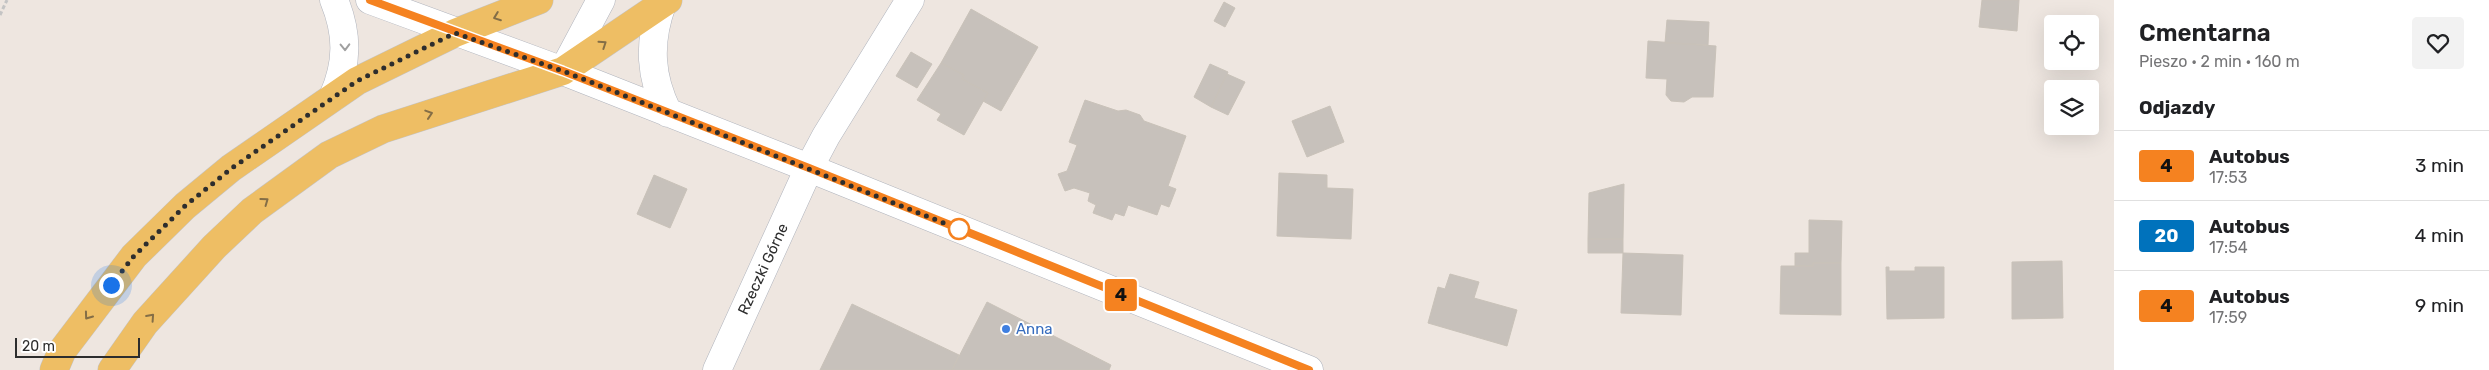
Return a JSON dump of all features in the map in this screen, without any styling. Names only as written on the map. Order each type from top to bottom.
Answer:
[{"type":"main road","points":[[54,370],[62,351],[134,256],[185,206],[232,168],[357,81],[455,33],[539,0]]},
{"type":"main road","points":[[112,370],[145,323],[214,247],[252,211],[322,160],[383,130],[563,71],[665,2]]},
{"type":"street","points":[[333,98],[345,61],[342,20],[334,0]]},
{"type":"street","points":[[370,0],[455,33],[563,71],[809,168],[1303,369]]},
{"type":"street","points":[[563,71],[601,0]]},
{"type":"street","name":"Rzeczki Górne","points":[[717,370],[809,168],[831,128],[910,0]]},
{"type":"street","points":[[665,2],[652,40],[652,58],[660,96],[668,114]]},
{"type":"path","points":[[0,15],[7,0]]},
{"type":"building","points":[[1982,0],[2019,0],[2017,31],[1979,27]]},
{"type":"building","points":[[1224,2],[1235,8],[1225,27],[1214,21]]},
{"type":"building","points":[[971,9],[1038,47],[1001,111],[983,101],[988,93],[962,79],[964,75],[941,63]]},
{"type":"building","points":[[1667,20],[1709,22],[1708,45],[1665,43]]},
{"type":"building","points":[[1648,41],[1716,46],[1713,97],[1692,97],[1684,102],[1671,101],[1666,95],[1667,79],[1646,78]]},
{"type":"building","points":[[911,52],[932,64],[917,88],[896,76]]},
{"type":"building","points":[[941,63],[964,75],[962,79],[988,93],[964,135],[937,120],[941,114],[917,100]]},
{"type":"building","points":[[1210,64],[1228,72],[1211,107],[1194,97]]},
{"type":"building","points":[[1227,74],[1245,82],[1228,115],[1211,107]]},
{"type":"building","points":[[1085,100],[1118,111],[1126,110],[1140,115],[1144,121],[1186,136],[1168,186],[1176,189],[1169,207],[1161,204],[1157,215],[1128,205],[1124,216],[1115,213],[1112,220],[1093,213],[1096,205],[1088,201],[1090,193],[1074,188],[1065,191],[1058,174],[1067,171],[1077,145],[1069,142]]},
{"type":"building","points":[[1330,106],[1344,142],[1307,157],[1292,121]]},
{"type":"building","points":[[1279,173],[1327,175],[1327,188],[1353,189],[1351,239],[1277,236]]},
{"type":"building","points":[[654,175],[687,189],[670,228],[637,214]]},
{"type":"building","points":[[1624,184],[1623,239],[1588,239],[1589,193]]},
{"type":"building","points":[[1809,220],[1842,221],[1841,263],[1813,263],[1813,266],[1795,266],[1795,253],[1809,253]]},
{"type":"building","points":[[1588,239],[1623,239],[1623,253],[1588,253]]},
{"type":"building","points":[[1623,253],[1683,255],[1681,315],[1621,313]]},
{"type":"building","points":[[2062,261],[2063,318],[2012,319],[2012,262]]},
{"type":"building","points":[[1813,263],[1841,263],[1841,315],[1780,314],[1781,266],[1813,266]]},
{"type":"building","points":[[1886,267],[1889,267],[1889,271],[1915,271],[1915,267],[1944,267],[1944,318],[1887,319]]},
{"type":"building","points":[[1450,274],[1479,282],[1474,298],[1517,310],[1507,346],[1428,323],[1438,287],[1445,289]]},
{"type":"building","name":"Anna","points":[[987,302],[1111,365],[1109,370],[952,370]]},
{"type":"building","points":[[852,304],[959,355],[952,370],[820,370]]},
{"type":"bus line","name":"4","points":[[370,0],[455,33],[563,71],[1309,370]]},
{"type":"place","name":"Anna","points":[[1006,329]]},
{"type":"route","points":[[111,285],[134,256],[185,206],[232,168],[357,81],[455,33],[563,71],[959,229]]}]
